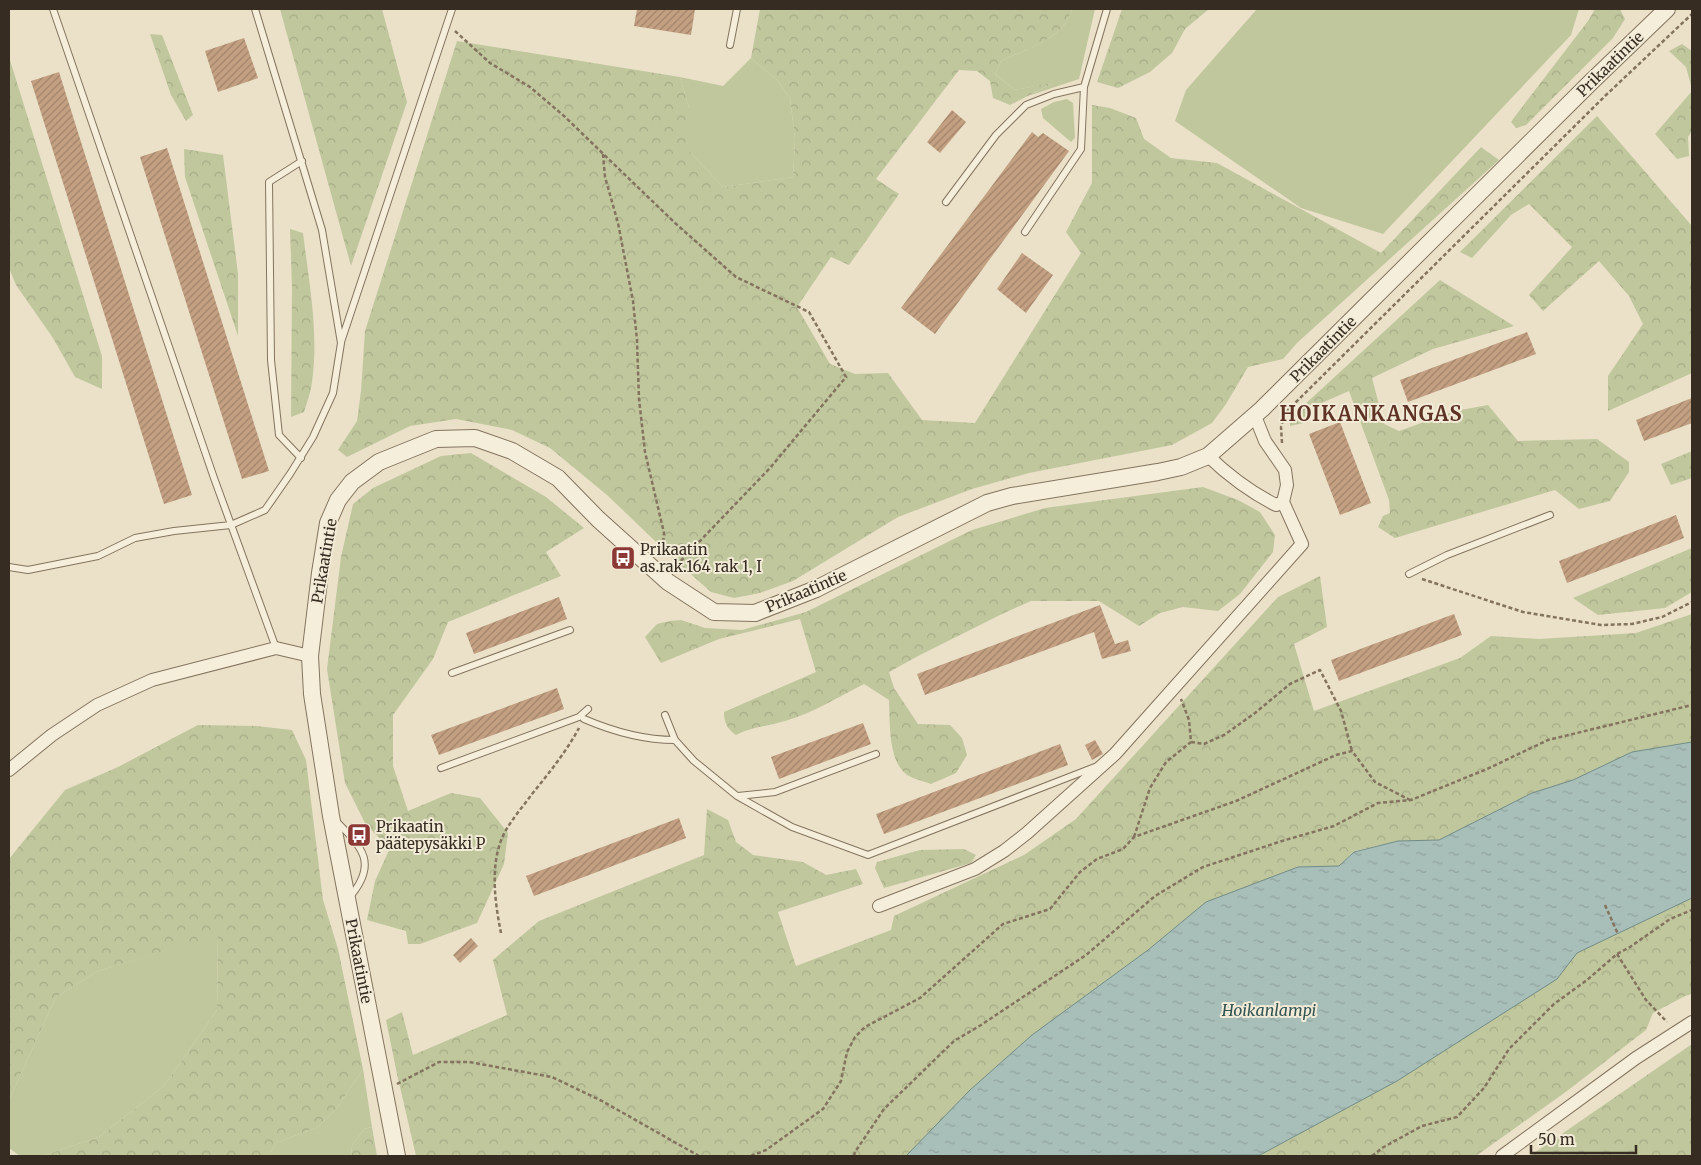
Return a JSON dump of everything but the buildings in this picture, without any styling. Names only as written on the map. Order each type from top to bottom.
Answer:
[{"type":"street","name":"Prikaatintie","points":[[397,1156],[331,816],[312,694],[310,656],[328,523],[338,500],[352,482],[379,462],[436,440],[475,438],[512,451],[558,478],[598,519],[664,578],[714,612],[755,612],[816,589],[987,503],[1012,496],[1181,467],[1208,456],[1255,416],[1663,10]]},
{"type":"street","points":[[879,906],[974,869],[1004,851],[1027,833],[1114,754],[1302,544],[1282,502],[1287,485],[1285,470],[1266,441],[1255,416]]},
{"type":"street","points":[[1208,456],[1229,476],[1254,494],[1276,505],[1282,502]]},
{"type":"street","points":[[9,770],[52,735],[97,705],[152,680],[276,648],[310,656]]},
{"type":"street","points":[[1502,1156],[1636,1058],[1692,1022]]},
{"type":"lane","points":[[53,9],[276,648]]},
{"type":"lane","points":[[255,9],[322,230],[341,343]]},
{"type":"lane","points":[[9,567],[28,570],[98,556],[135,538],[174,531],[232,525],[265,510],[301,458],[333,393],[341,343],[452,9]]},
{"type":"lane","points":[[730,45],[737,9]]},
{"type":"lane","points":[[1025,232],[1081,149],[1084,87],[1106,9]]},
{"type":"lane","points":[[946,202],[996,135],[1026,105],[1054,94],[1084,87]]},
{"type":"lane","points":[[301,458],[279,435],[271,360],[269,182],[302,161]]},
{"type":"lane","points":[[1409,574],[1447,555],[1550,515]]},
{"type":"lane","points":[[452,673],[570,630]]},
{"type":"lane","points":[[441,768],[580,717],[588,709]]},
{"type":"lane","points":[[665,715],[675,740],[694,760],[736,796],[792,827],[868,855],[1103,764]]},
{"type":"lane","points":[[584,719],[632,735],[661,740],[675,740]]},
{"type":"lane","points":[[736,796],[775,792],[876,754]]},
{"type":"lane","points":[[331,816],[358,845],[365,859],[364,876],[358,888],[348,900]]},
{"type":"path","points":[[1282,444],[1281,427],[1285,413],[1605,96],[1692,14]]},
{"type":"path","points":[[448,22],[462,39],[490,63],[530,87],[564,116],[675,223],[736,277],[809,312],[846,377],[770,468],[664,578]]},
{"type":"path","points":[[603,154],[605,177],[618,223],[633,302],[638,340],[639,399],[643,434],[656,506],[664,533],[662,556],[664,578]]},
{"type":"path","points":[[1409,574],[1429,583],[1523,612],[1601,625],[1632,624],[1662,617],[1692,602]]},
{"type":"path","points":[[1134,837],[1150,788],[1166,762],[1192,742],[1204,744],[1224,735],[1255,713],[1290,684],[1320,670],[1341,711],[1352,751],[1375,782],[1411,800]]},
{"type":"path","points":[[1176,685],[1188,720],[1192,742]]},
{"type":"path","points":[[854,1156],[884,1109],[954,1041],[1086,955],[1155,896],[1203,867],[1334,826],[1378,803],[1411,800],[1487,769],[1548,740],[1692,705]]},
{"type":"path","points":[[501,933],[496,900],[494,866],[502,839],[514,817],[560,759],[584,719]]},
{"type":"path","points":[[751,1156],[766,1150],[823,1109],[841,1081],[847,1052],[855,1037],[865,1027],[920,998],[1003,924],[1050,909],[1080,872],[1097,859],[1122,849],[1134,837],[1236,801],[1336,755],[1352,751]]},
{"type":"path","points":[[1604,905],[1618,934]]},
{"type":"path","points":[[1372,1156],[1382,1148],[1422,1126],[1457,1117],[1484,1088],[1509,1050],[1554,1004],[1588,980],[1617,954],[1670,919],[1692,910]]},
{"type":"path","points":[[1617,954],[1646,1000],[1677,1032]]},
{"type":"path","points":[[384,1090],[439,1062],[469,1062],[552,1077],[602,1101],[699,1156]]},
{"type":"green space","points":[[280,9],[382,9],[407,102],[351,266]]},
{"type":"green space","points":[[760,9],[1072,9],[1068,19],[1053,35],[1033,47],[1001,61],[995,74],[1015,90],[1055,82],[1010,105],[993,98],[990,81],[977,71],[959,70],[876,179],[899,194],[849,265],[831,257],[797,307],[830,364],[855,374],[888,373],[922,420],[975,423],[1081,253],[1066,232],[1092,183],[1092,105],[1110,108],[1136,118],[1144,139],[1171,158],[1217,163],[1381,253],[1481,147],[1499,160],[1297,343],[1283,359],[1248,367],[1226,404],[1212,423],[1172,445],[1029,473],[972,489],[898,517],[793,581],[760,593],[734,598],[711,592],[607,495],[550,448],[512,430],[456,419],[410,426],[347,457],[338,450],[357,421],[365,331],[457,41],[680,77],[689,108],[689,151],[723,187],[793,177],[795,139],[790,98],[777,80],[751,58]]},
{"type":"green space","points":[[1072,9],[1095,9],[1079,79],[1028,96],[1053,83],[1015,90],[995,74],[1001,61],[1043,42],[1053,35],[1068,19]]},
{"type":"green space","points":[[1122,9],[1209,9],[1185,29],[1172,53],[1150,72],[1118,88],[1097,82]]},
{"type":"green space","points":[[1257,9],[1579,9],[1571,35],[1383,234],[1301,208],[1175,121],[1186,90]]},
{"type":"green space","points":[[1595,9],[1620,9],[1625,19],[1613,38],[1526,125],[1516,128],[1511,122],[1588,21]]},
{"type":"green space","points":[[150,34],[162,35],[193,115],[186,121],[171,95]]},
{"type":"green space","points":[[1682,44],[1692,51],[1692,89],[1686,67],[1669,51]]},
{"type":"green space","points":[[9,57],[102,356],[102,389],[75,377],[53,338],[16,285],[9,268]]},
{"type":"green space","points":[[751,58],[777,80],[790,98],[795,139],[793,177],[723,187],[689,151],[689,108],[680,77],[723,86]]},
{"type":"green space","points":[[1692,91],[1692,131],[1688,137],[1689,156],[1677,159],[1655,134]]},
{"type":"green space","points":[[1067,99],[1073,103],[1075,138],[1071,142],[1043,118],[1041,109],[1054,102]]},
{"type":"green space","points":[[1597,116],[1692,226],[1692,373],[1608,411],[1608,376],[1643,324],[1629,296],[1599,261],[1543,311],[1529,295],[1572,247],[1529,204],[1511,215],[1472,258],[1460,252]]},
{"type":"green space","points":[[184,149],[223,155],[238,274],[238,336],[185,177]]},
{"type":"green space","points":[[290,229],[303,233],[314,326],[314,364],[309,397],[304,412],[291,417],[292,287]]},
{"type":"green space","points":[[1440,280],[1514,326],[1433,349],[1372,378],[1384,424],[1399,431],[1455,411],[1488,405],[1518,441],[1597,439],[1629,462],[1629,472],[1610,501],[1579,509],[1555,490],[1395,538],[1378,527],[1383,516],[1390,513],[1389,500],[1349,391],[1308,409],[1308,422],[1290,426],[1290,418]]},
{"type":"green space","points":[[1692,451],[1692,478],[1671,485],[1661,464]]},
{"type":"green space","points":[[471,453],[546,497],[584,528],[546,552],[561,576],[448,622],[433,659],[393,715],[393,766],[408,811],[451,793],[480,798],[508,833],[504,864],[477,923],[420,944],[408,944],[406,931],[367,920],[375,881],[390,848],[366,825],[345,783],[327,669],[341,557],[353,504],[373,488],[441,456]]},
{"type":"green space","points":[[1203,487],[1238,500],[1260,512],[1275,535],[1273,552],[1240,594],[1218,611],[1183,607],[1160,613],[1139,626],[1099,601],[1031,601],[889,672],[894,688],[918,724],[950,725],[962,738],[967,755],[956,773],[931,784],[909,776],[900,768],[891,740],[889,700],[864,684],[795,718],[754,728],[736,735],[728,728],[724,712],[816,672],[800,619],[719,639],[661,663],[645,637],[657,624],[670,621],[681,620],[705,628],[742,630],[806,612],[972,530],[1045,508]]},
{"type":"green space","points":[[1692,548],[1692,592],[1665,608],[1598,615],[1573,598]]},
{"type":"green space","points":[[1320,576],[1327,627],[1294,644],[1314,711],[1460,658],[1491,636],[1539,639],[1636,633],[1692,614],[1692,742],[1632,752],[1573,780],[1532,793],[1439,840],[1398,841],[1354,851],[1339,866],[1298,867],[1206,902],[1148,950],[1032,1035],[970,1090],[906,1156],[416,1156],[386,1020],[402,1012],[413,1055],[507,1015],[493,960],[539,921],[704,855],[707,809],[728,820],[736,842],[753,855],[803,862],[826,875],[856,869],[863,884],[778,912],[796,966],[891,930],[894,916],[1024,855],[1076,819],[1278,597]]},
{"type":"green space","points":[[198,725],[256,726],[292,730],[306,760],[323,900],[338,949],[363,1069],[337,1108],[318,1127],[276,1143],[269,1156],[42,1156],[99,1137],[164,1086],[217,1010],[218,935],[98,971],[56,997],[9,1100],[9,859],[65,790],[118,767]]},
{"type":"green space","points":[[964,849],[976,855],[971,863],[884,888],[875,868],[877,862],[920,850]]},
{"type":"green space","points":[[1692,898],[1692,994],[1653,1013],[1646,1030],[1567,1091],[1476,1156],[1257,1156],[1557,979],[1577,953]]},
{"type":"green space","points":[[218,934],[217,1010],[164,1086],[99,1137],[42,1156],[20,1156],[9,1148],[9,1100],[56,997],[98,971]]},
{"type":"green space","points":[[1692,1044],[1692,1156],[1529,1156],[1540,1149]]},
{"type":"green space","points":[[363,1069],[372,1127],[364,1129],[352,1145],[351,1156],[269,1156],[276,1143],[318,1127],[337,1108]]},
{"type":"green space","points":[[372,1127],[377,1156],[351,1156],[352,1145],[364,1129]]},
{"type":"water","name":"Hoikanlampi","points":[[1692,742],[1692,898],[1577,953],[1557,979],[1397,1081],[1260,1155],[906,1156],[970,1090],[1032,1035],[1148,950],[1206,902],[1298,867],[1339,866],[1354,852],[1398,841],[1439,840],[1532,793],[1573,780],[1632,752]]},
{"type":"place","name":"Prikaatin as.rak.164 rak 1, I","points":[[623,558]]},
{"type":"place","name":"Prikaatin päätepysäkki P","points":[[359,835]]},
{"type":"district","name":"HOIKANKANGAS","points":[[1371,413]]}]
